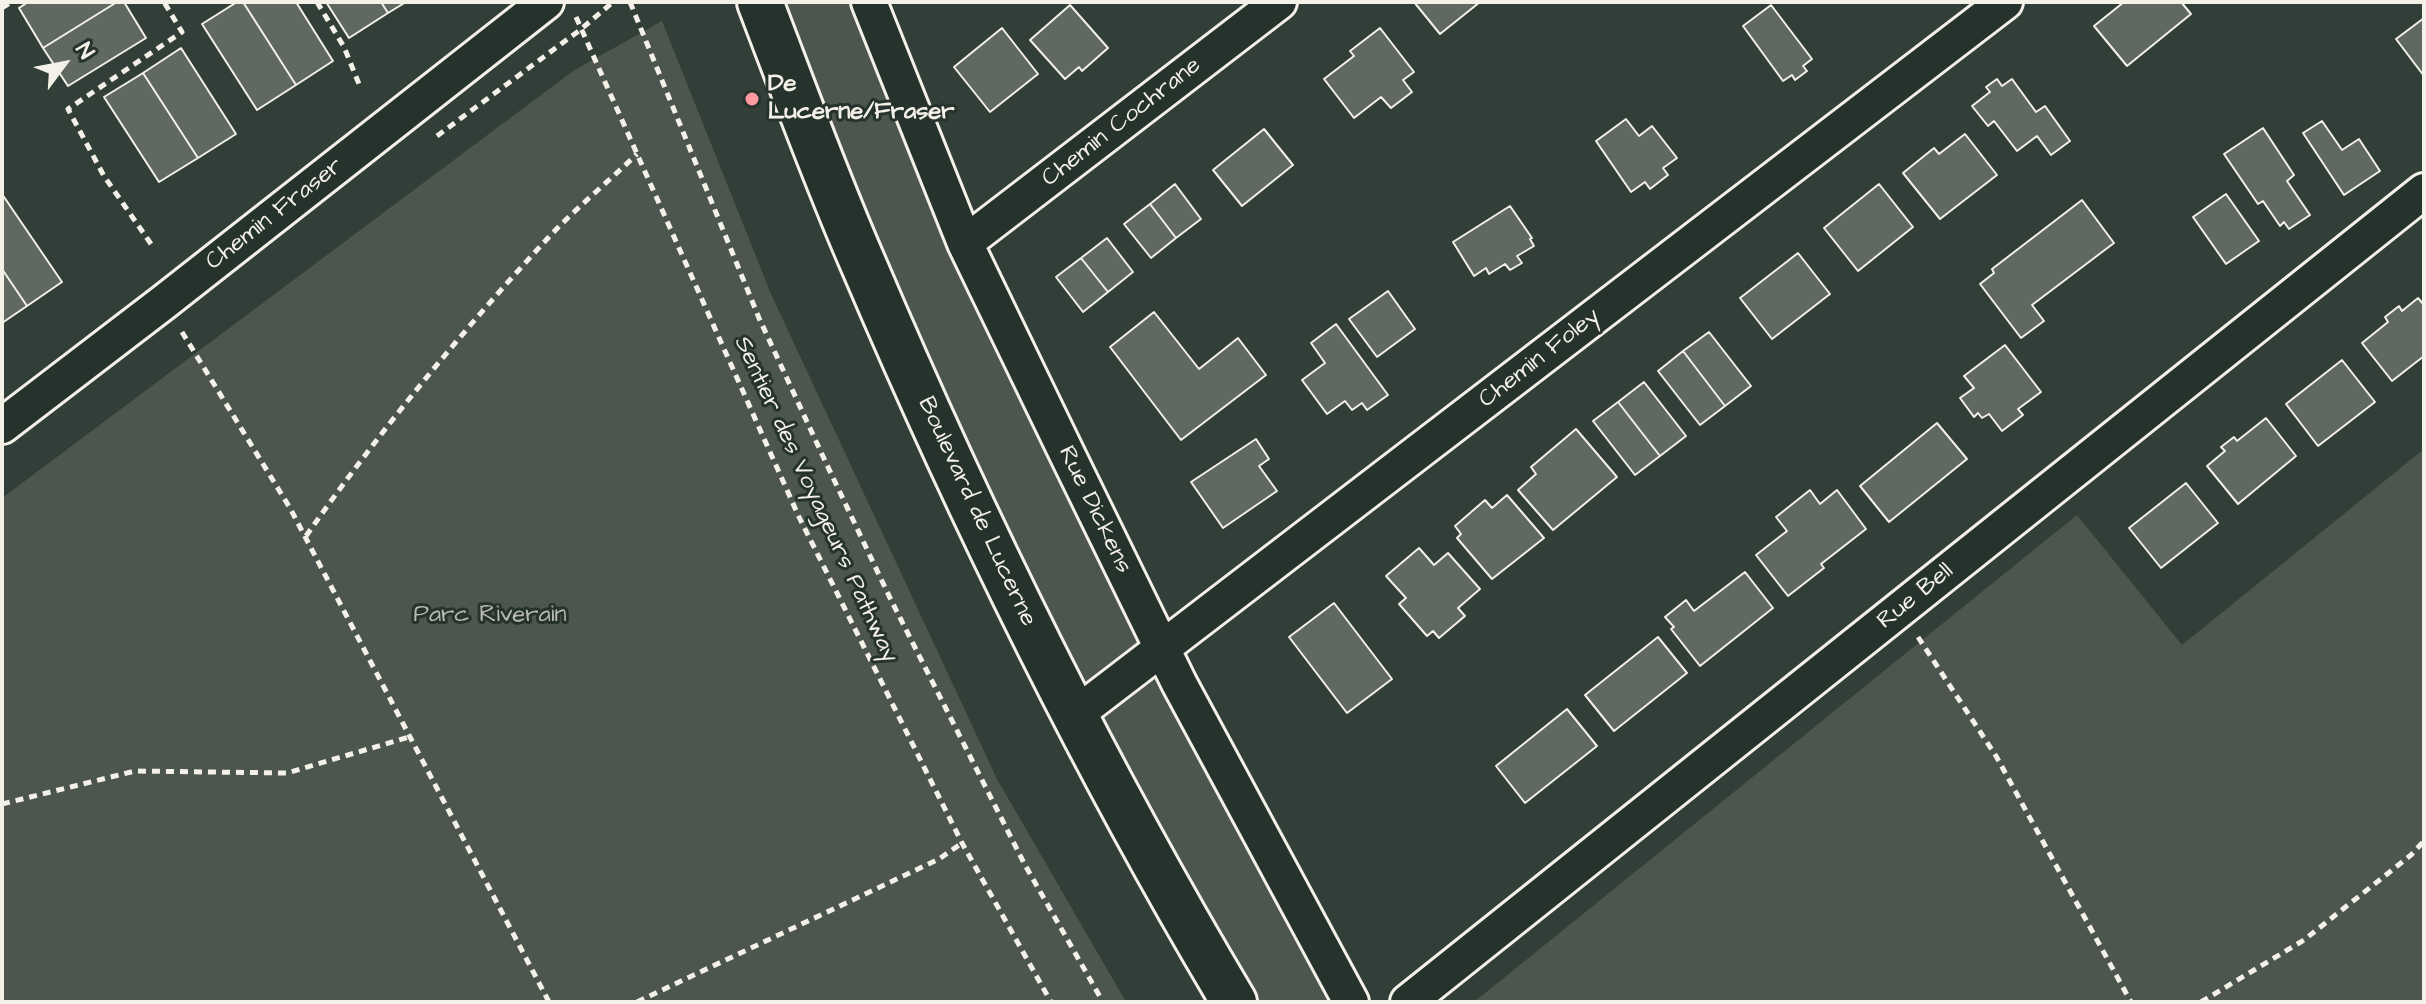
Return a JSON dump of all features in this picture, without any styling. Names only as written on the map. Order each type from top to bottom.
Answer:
[{"type":"main road","name":"Boulevard de Lucerne","points":[[760,2],[861,259],[983,531],[1075,715],[1234,1002]]},
{"type":"street","name":"Rue Dickens","points":[[869,2],[965,243],[1162,651],[1351,1002]]},
{"type":"street","name":"Chemin Cochrane","points":[[965,243],[1279,2]]},
{"type":"street","name":"Chemin Foley","points":[[1075,715],[2005,2]]},
{"type":"street","name":"Chemin Fraser","points":[[2,426],[176,293],[561,9]]},
{"type":"street","name":"Rue Bell","points":[[1408,1002],[2424,191]]},
{"type":"path","points":[[2,8],[11,2]]},
{"type":"path","points":[[151,244],[104,176],[68,109],[182,32],[164,2]]},
{"type":"path","points":[[317,2],[344,47],[359,84]]},
{"type":"path","points":[[630,2],[759,318],[827,465],[891,600],[1025,865],[1103,1002]]},
{"type":"path","name":"Sentier des Voyageurs Pathway","points":[[561,9],[637,154],[799,517],[962,843],[1051,1002]]},
{"type":"path","points":[[306,537],[345,481],[466,332],[550,236],[637,154]]},
{"type":"path","points":[[180,328],[306,537],[549,1002]]},
{"type":"path","points":[[1901,609],[1996,756],[2131,1002]]},
{"type":"path","points":[[2,804],[135,771],[287,773],[409,737]]},
{"type":"path","points":[[2201,1002],[2304,940],[2411,855],[2424,841]]},
{"type":"path","points":[[637,1002],[939,859],[962,843]]},
{"type":"green space","points":[[760,2],[869,2],[912,112],[1351,1002],[1234,1002],[1144,842]]},
{"type":"green space","name":"Parc Riverain","points":[[662,21],[771,294],[997,779],[1126,1002],[2,1002],[2,498],[573,71]]},
{"type":"green space","points":[[2424,449],[2424,1002],[1474,1002],[2077,515],[2182,645]]},
{"type":"building","points":[[28,2],[117,2],[43,48],[19,8]]},
{"type":"building","points":[[117,2],[124,2],[146,38],[68,86],[43,48]]},
{"type":"building","points":[[237,2],[243,2],[296,85],[257,110],[202,24]]},
{"type":"building","points":[[243,2],[296,2],[333,61],[296,85]]},
{"type":"building","points":[[326,2],[381,2],[388,13],[349,38]]},
{"type":"building","points":[[381,2],[406,2],[388,13]]},
{"type":"building","points":[[1414,2],[1480,2],[1440,34]]},
{"type":"building","points":[[2124,2],[2181,2],[2191,14],[2127,66],[2094,26]]},
{"type":"building","points":[[1070,5],[1108,48],[1082,71],[1079,67],[1065,79],[1030,40]]},
{"type":"building","points":[[1771,5],[1812,59],[1803,66],[1807,71],[1795,80],[1792,75],[1783,81],[1743,26]]},
{"type":"building","points":[[2424,18],[2424,76],[2396,39]]},
{"type":"building","points":[[1002,28],[1038,74],[990,112],[954,67]]},
{"type":"building","points":[[1380,28],[1414,72],[1403,80],[1412,92],[1391,108],[1381,97],[1354,118],[1324,79],[1354,56],[1350,51]]},
{"type":"building","points":[[181,48],[236,134],[198,158],[143,73]]},
{"type":"building","points":[[143,73],[198,158],[159,182],[104,97]]},
{"type":"building","points":[[1997,79],[2002,86],[2012,79],[2036,112],[2045,106],[2070,141],[2051,155],[2037,136],[2017,151],[1994,121],[1988,126],[1972,106],[1990,92],[1986,87]]},
{"type":"building","points":[[1626,119],[1639,136],[1652,126],[1677,158],[1663,168],[1668,175],[1650,189],[1645,182],[1631,192],[1596,141]]},
{"type":"building","points":[[2322,121],[2342,150],[2359,139],[2380,171],[2344,195],[2303,133]]},
{"type":"building","points":[[2263,128],[2294,175],[2287,181],[2310,215],[2289,229],[2284,222],[2280,226],[2263,201],[2258,204],[2224,154]]},
{"type":"building","points":[[1264,129],[1293,165],[1242,206],[1213,170]]},
{"type":"building","points":[[1965,134],[1997,175],[1940,219],[1903,173],[1934,148],[1939,154]]},
{"type":"building","points":[[1175,184],[1201,219],[1176,238],[1150,204]]},
{"type":"building","points":[[1879,184],[1913,227],[1858,271],[1824,228]]},
{"type":"building","points":[[2,194],[62,282],[27,306],[2,269]]},
{"type":"building","points":[[2226,194],[2259,241],[2226,264],[2193,217]]},
{"type":"building","points":[[2082,200],[2114,243],[2032,305],[2044,321],[2021,338],[1980,284],[1994,273],[1992,269]]},
{"type":"building","points":[[1150,204],[1176,238],[1151,258],[1124,224]]},
{"type":"building","points":[[1510,206],[1532,238],[1534,246],[1517,256],[1522,263],[1510,270],[1505,264],[1489,274],[1486,268],[1474,276],[1453,242]]},
{"type":"building","points":[[1107,238],[1133,272],[1108,292],[1081,258]]},
{"type":"building","points":[[1798,253],[1830,294],[1772,339],[1740,298]]},
{"type":"building","points":[[1081,258],[1108,292],[1083,312],[1056,277]]},
{"type":"building","points":[[2,269],[27,306],[2,323]]},
{"type":"building","points":[[1388,291],[1415,329],[1377,357],[1349,319]]},
{"type":"building","points":[[2418,298],[2424,305],[2424,356],[2392,381],[2362,343],[2388,322],[2385,317],[2399,306],[2402,311]]},
{"type":"building","points":[[1154,312],[1199,369],[1238,338],[1266,375],[1181,440],[1110,347]]},
{"type":"building","points":[[1336,324],[1388,395],[1367,410],[1362,403],[1352,410],[1345,401],[1327,414],[1302,380],[1325,363],[1311,343]]},
{"type":"building","points":[[1709,332],[1751,386],[1725,406],[1683,351]]},
{"type":"building","points":[[2005,345],[2041,392],[2018,409],[2023,415],[2002,431],[1989,414],[1982,418],[1978,413],[1974,417],[1960,398],[1974,388],[1964,376]]},
{"type":"building","points":[[1683,351],[1725,406],[1700,425],[1658,371]]},
{"type":"building","points":[[2342,360],[2375,402],[2318,446],[2286,404]]},
{"type":"building","points":[[1644,382],[1686,436],[1660,456],[1618,402]]},
{"type":"building","points":[[1618,402],[1660,456],[1635,475],[1593,421]]},
{"type":"building","points":[[2266,418],[2296,456],[2238,504],[2207,466],[2225,451],[2221,447],[2234,437],[2237,441]]},
{"type":"building","points":[[1937,423],[1967,459],[1889,522],[1860,486]]},
{"type":"building","points":[[1576,429],[1617,477],[1553,530],[1518,490],[1536,474],[1531,467]]},
{"type":"building","points":[[1256,439],[1269,459],[1259,466],[1277,491],[1223,528],[1191,482]]},
{"type":"building","points":[[2186,483],[2218,523],[2161,568],[2129,528]]},
{"type":"building","points":[[1810,490],[1820,504],[1837,490],[1866,529],[1821,564],[1824,568],[1788,596],[1756,555],[1787,531],[1776,517]]},
{"type":"building","points":[[1507,495],[1544,538],[1492,579],[1457,538],[1461,534],[1455,526],[1485,500],[1492,508]]},
{"type":"building","points":[[1419,548],[1434,565],[1448,553],[1480,589],[1458,608],[1465,616],[1439,638],[1433,631],[1427,636],[1399,604],[1406,598],[1386,576]]},
{"type":"building","points":[[1745,572],[1773,608],[1700,666],[1665,617],[1686,600],[1694,611]]},
{"type":"building","points":[[1334,603],[1392,679],[1347,713],[1289,637]]},
{"type":"building","points":[[1658,637],[1687,673],[1614,731],[1585,695]]},
{"type":"building","points":[[1567,709],[1597,746],[1525,803],[1496,766]]},
{"type":"place","name":"De Lucerne/Fraser","points":[[752,99]]}]
